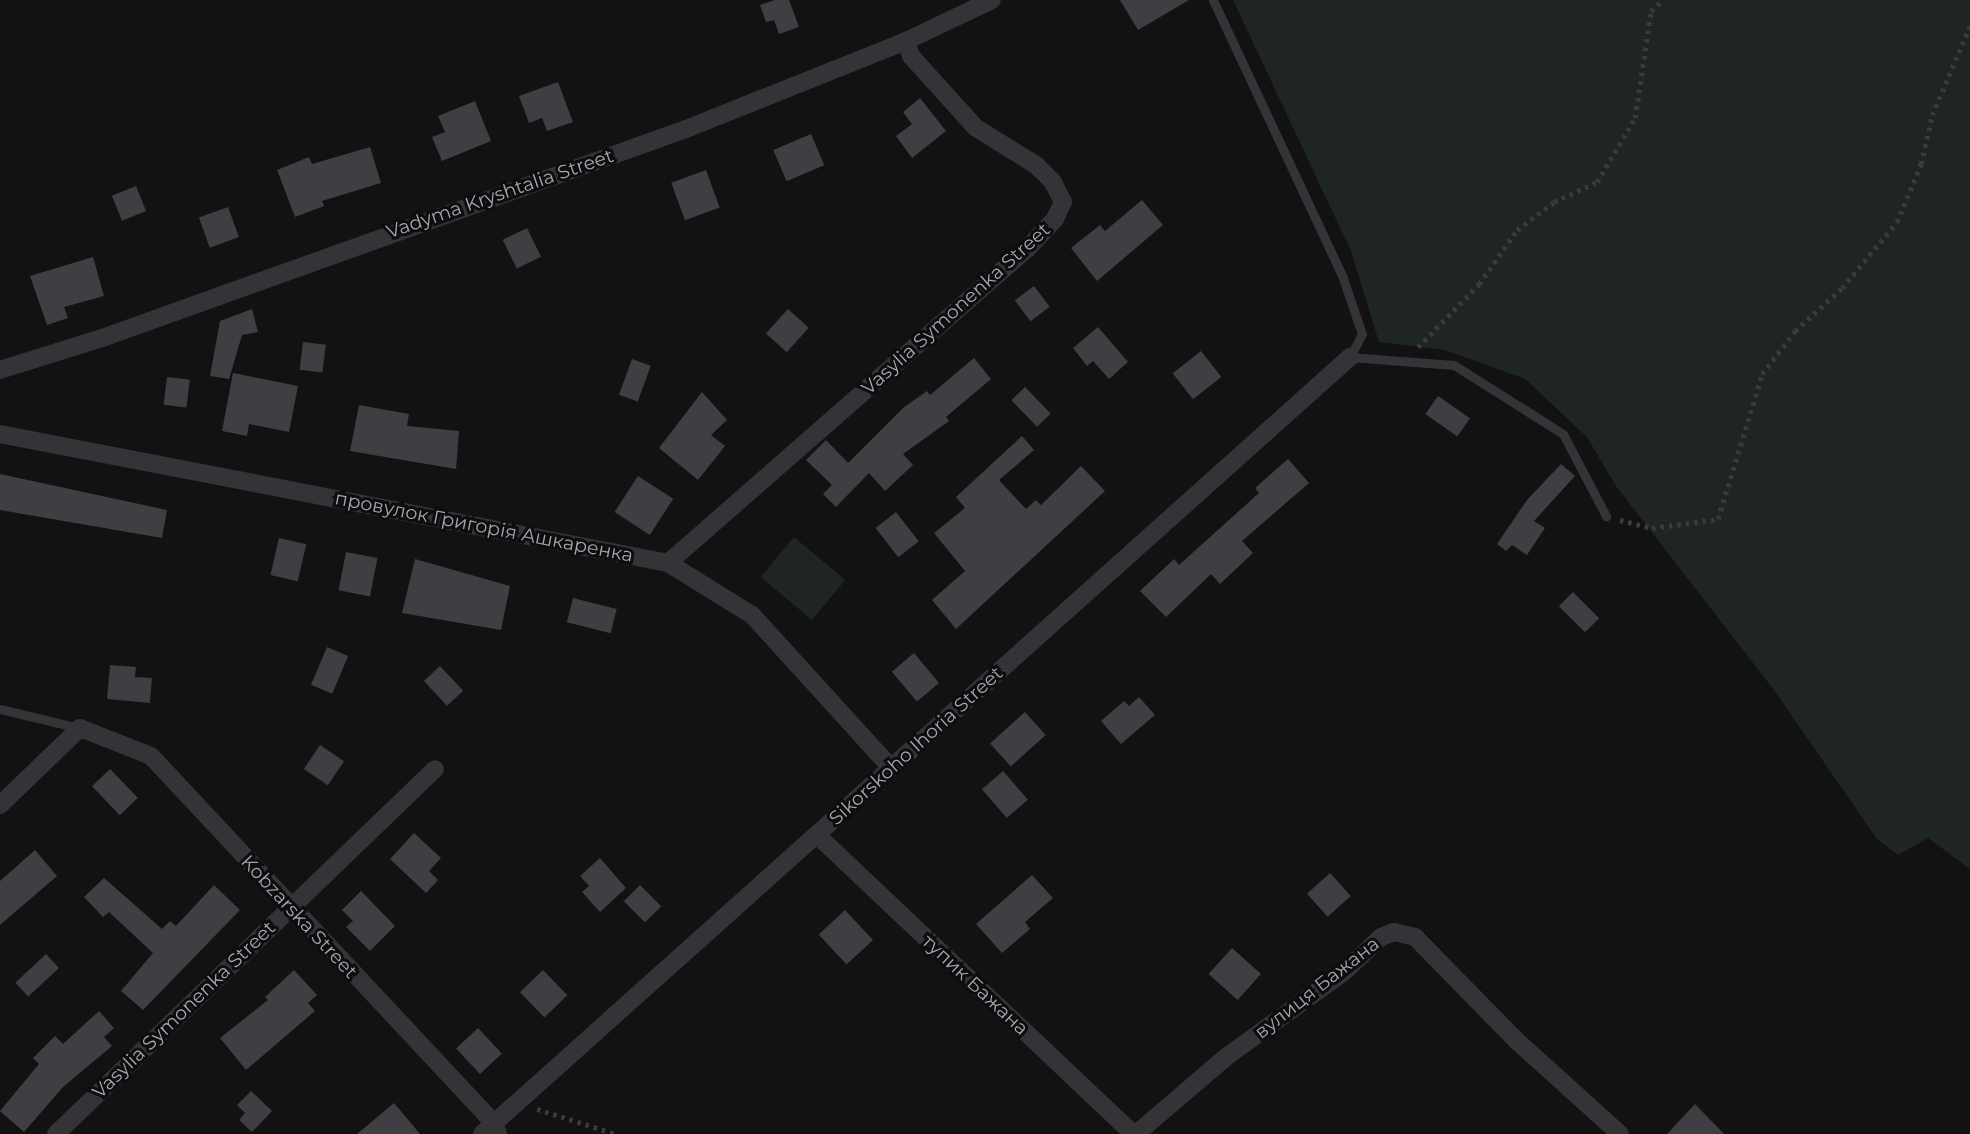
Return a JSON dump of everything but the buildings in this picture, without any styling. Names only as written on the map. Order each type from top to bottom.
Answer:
[{"type":"street","name":"Vadyma Kryshtalia Street","points":[[0,370],[105,337],[686,129],[906,41],[992,0]]},
{"type":"street","name":"Vasylia Symonenka Street","points":[[668,562],[1028,248],[1055,219],[1063,202],[1053,182],[1037,165],[976,128],[911,56],[906,41]]},
{"type":"street","name":"Sikorskoho Ihoria Street","points":[[491,1130],[1350,357]]},
{"type":"street","name":"провулок Григорія Ашкаренка","points":[[0,434],[668,562],[752,615],[891,768]]},
{"type":"street","points":[[0,805],[80,728]]},
{"type":"street","name":"Kobzarska Street","points":[[80,728],[151,756],[491,1130]]},
{"type":"street","name":"Vasylia Symonenka Street","points":[[55,1134],[435,769]]},
{"type":"street","name":"тупик Бажана","points":[[817,835],[1135,1134]]},
{"type":"street","name":"вулиця Бажана","points":[[1135,1134],[1226,1057],[1344,972],[1381,937],[1394,932],[1415,937],[1517,1041],[1619,1134]]},
{"type":"lane","points":[[1213,0],[1343,278],[1362,334],[1350,357],[1454,365],[1563,434],[1606,516]]},
{"type":"lane","points":[[0,709],[80,728]]},
{"type":"path","points":[[1405,362],[1479,284],[1517,230],[1553,202],[1597,182],[1636,118],[1651,11],[1663,0]]},
{"type":"path","points":[[1606,516],[1652,528],[1718,519],[1762,374],[1794,331],[1842,288],[1897,222],[1921,164],[1932,115],[1970,26]]},
{"type":"path","points":[[519,1104],[616,1134]]},
{"type":"shaded area","points":[[1233,0],[1970,0],[1970,869],[1928,838],[1898,855],[1877,839],[1774,690],[1616,486],[1587,437],[1525,379],[1445,350],[1379,342],[1351,251]]},
{"type":"shaded area","points":[[794,537],[845,580],[812,620],[761,577]]}]
